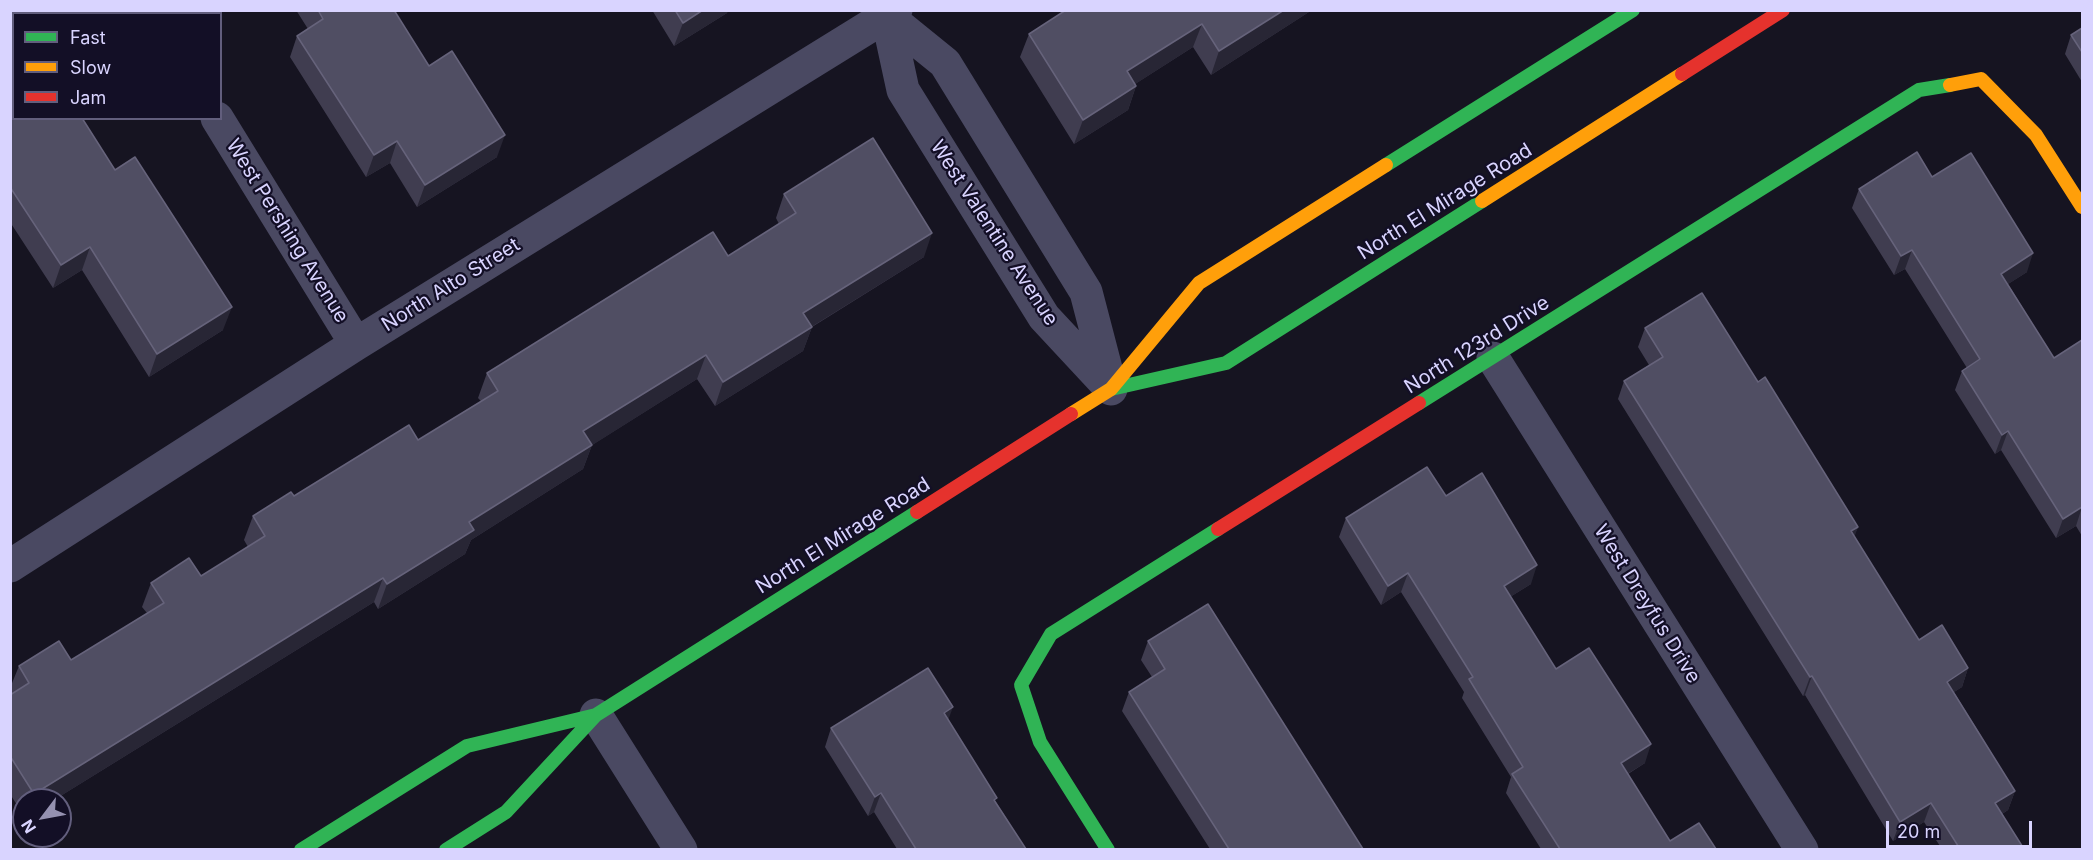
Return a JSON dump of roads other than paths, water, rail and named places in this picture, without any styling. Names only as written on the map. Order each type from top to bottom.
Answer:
[{"type":"main road","name":"North El Mirage Road","points":[[446,849],[506,812],[596,715],[1111,389],[1199,283],[1633,10]]},
{"type":"main road","name":"North El Mirage Road","points":[[1111,389],[1226,363],[1783,10]]},
{"type":"main road","name":"North 123rd Drive","points":[[1108,849],[1040,742],[1021,685],[1050,634],[1919,90],[1981,80],[2036,135],[2082,207]]},
{"type":"main road","name":"North El Mirage Road","points":[[301,849],[467,746],[596,715]]},
{"type":"street","name":"West Valentine Avenue","points":[[889,12],[903,90],[1044,317],[1111,389]]},
{"type":"street","name":"West Valentine Avenue","points":[[889,12],[945,63],[1086,292],[1111,389]]},
{"type":"street","name":"North Alto Street","points":[[10,566],[356,344],[889,12]]},
{"type":"street","name":"West Pershing Avenue","points":[[218,120],[356,344]]},
{"type":"street","name":"West Dreyfus Drive","points":[[1493,358],[1802,849]]},
{"type":"street","points":[[596,715],[681,849]]}]
